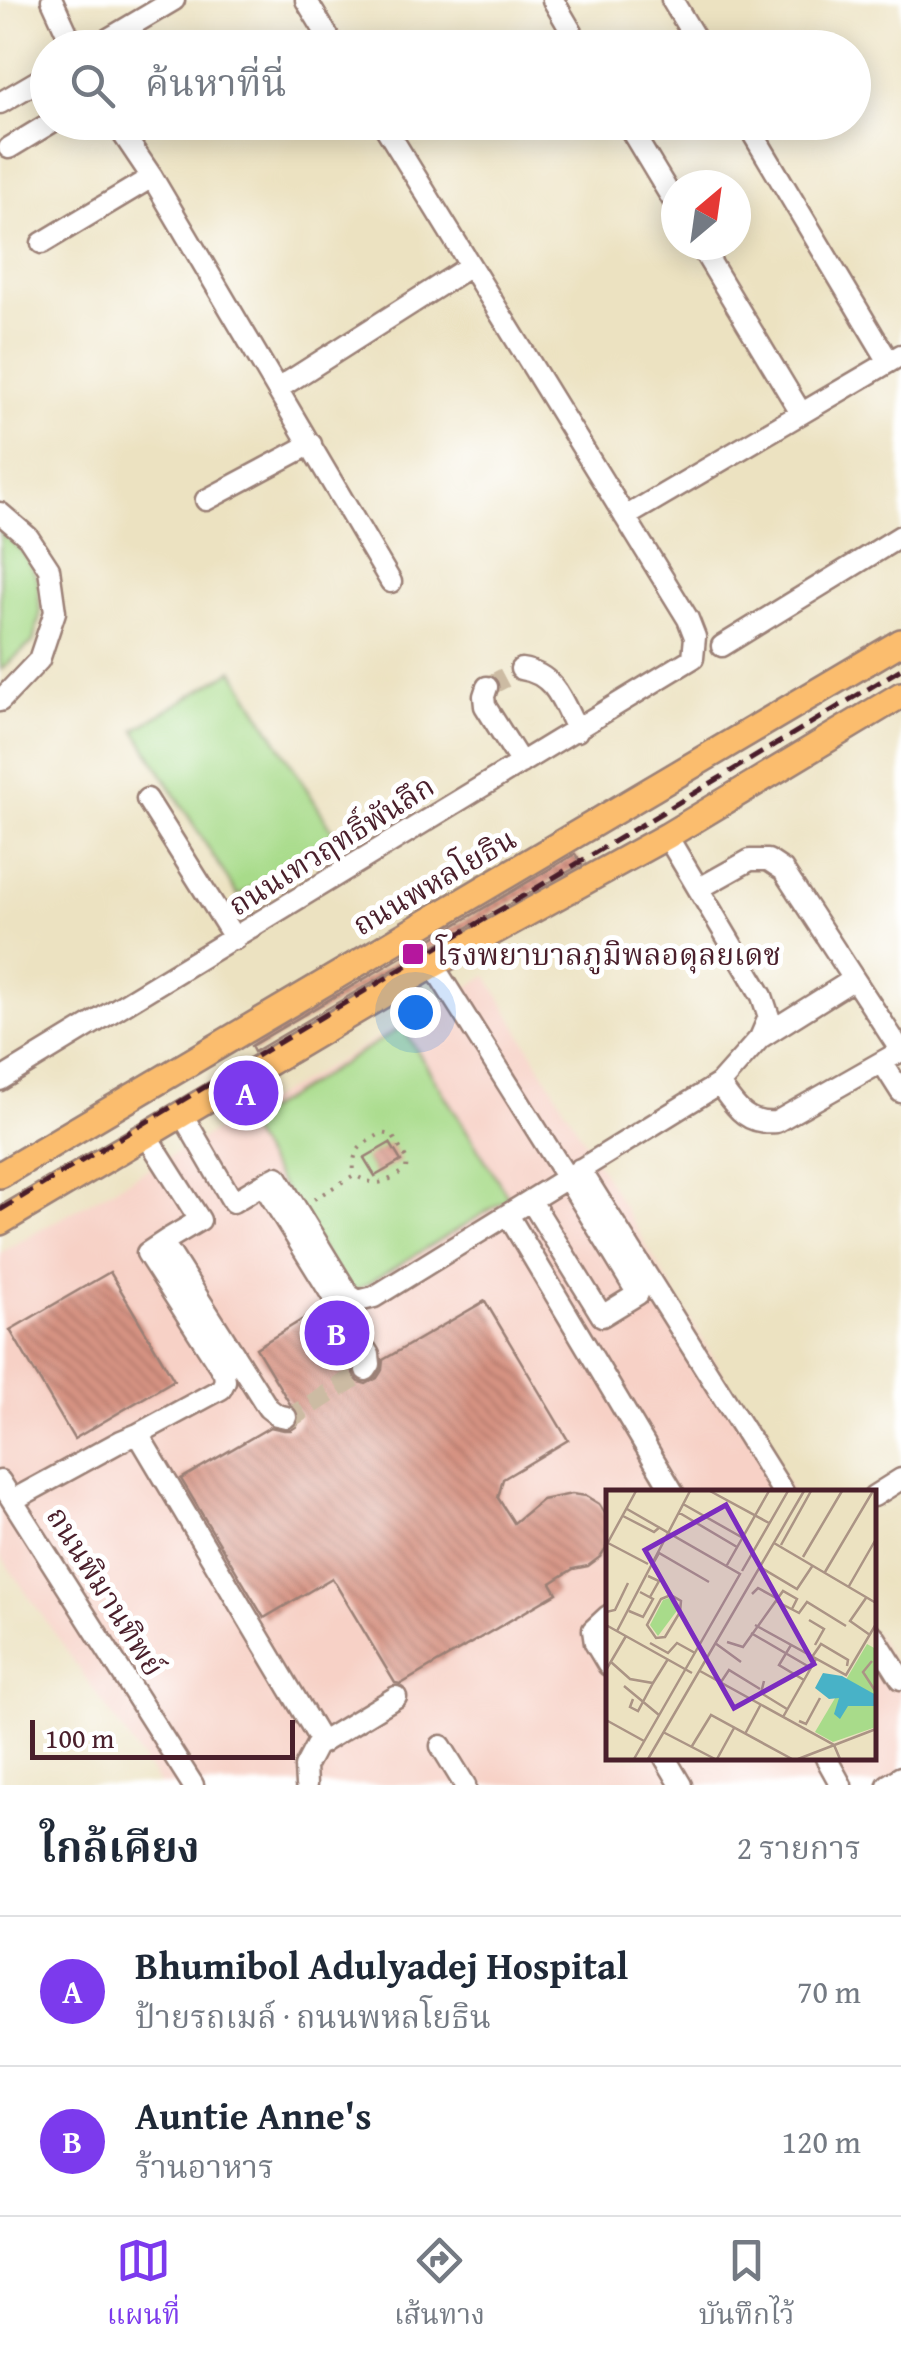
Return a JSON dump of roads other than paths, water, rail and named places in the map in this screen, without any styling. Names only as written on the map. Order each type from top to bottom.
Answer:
[{"type":"main road","name":"ถนนพหลโยธิน","points":[[0,1175],[901,642]]},
{"type":"main road","points":[[0,1222],[433,965],[667,836],[901,695]]},
{"type":"main road","points":[[160,1080],[182,1114]]},
{"type":"street","points":[[52,0],[66,30]]},
{"type":"street","points":[[124,30],[174,0]]},
{"type":"street","points":[[306,0],[324,30]]},
{"type":"street","points":[[552,0],[570,30]]},
{"type":"street","points":[[672,0],[690,30]]},
{"type":"street","points":[[0,103],[30,85]]},
{"type":"street","points":[[9,148],[30,135]]},
{"type":"street","points":[[127,140],[392,582]]},
{"type":"street","points":[[393,140],[624,517],[895,359],[757,140]]},
{"type":"street","points":[[637,140],[661,180]]},
{"type":"street","points":[[42,243],[152,177]]},
{"type":"street","points":[[709,260],[801,414]]},
{"type":"street","points":[[278,388],[470,266]]},
{"type":"street","points":[[206,500],[311,444]]},
{"type":"street","points":[[0,513],[28,537],[50,570],[55,612],[39,660],[0,702]]},
{"type":"street","name":"ถนนเทวฤทธิ์พันลึก","points":[[0,1080],[693,658],[695,636],[688,620],[624,517]]},
{"type":"street","points":[[722,646],[901,536]]},
{"type":"street","points":[[521,669],[536,671],[554,686],[577,731]]},
{"type":"street","points":[[487,687],[486,706],[521,763]]},
{"type":"street","points":[[147,799],[235,939]]},
{"type":"street","points":[[667,836],[762,996],[768,1017],[760,1038]]},
{"type":"street","points":[[700,888],[750,860],[768,860],[783,870],[854,979],[895,1054],[901,1092]]},
{"type":"street","points":[[433,965],[668,1312],[782,1490]]},
{"type":"street","points":[[13,1500],[221,1389],[224,1372],[148,1253],[200,1220],[277,1177],[349,1295],[358,1300],[374,1297],[719,1084],[760,1038],[854,979]]},
{"type":"street","points":[[719,1084],[738,1111],[760,1124],[776,1122],[895,1054]]},
{"type":"street","points":[[182,1114],[233,1202]]},
{"type":"street","points":[[146,1135],[200,1220]]},
{"type":"street","points":[[531,1200],[602,1316],[638,1294],[574,1173]]},
{"type":"street","points":[[263,1184],[368,1355],[370,1364],[366,1370]]},
{"type":"street","points":[[508,1215],[672,1490]]},
{"type":"street","points":[[168,1240],[166,1247],[268,1408],[286,1417]]},
{"type":"street","points":[[138,1434],[322,1743]]},
{"type":"street","points":[[876,1495],[901,1478]]},
{"type":"street","name":"ถนนพิมานทิพย์","points":[[0,1481],[193,1785]]},
{"type":"street","points":[[606,1618],[593,1630],[606,1661]]},
{"type":"street","points":[[876,1639],[901,1679]]},
{"type":"street","points":[[306,1785],[305,1767],[316,1746],[396,1697]]},
{"type":"street","points":[[442,1746],[465,1785]]},
{"type":"street","points":[[665,1760],[681,1785]]},
{"type":"street","points":[[827,1760],[842,1785]]},
{"type":"street","points":[[888,1785],[901,1777]]},
{"type":"tunnel","points":[[487,687],[521,669]]},
{"type":"tunnel","points":[[286,1417],[366,1370]]},
{"type":"railway","points":[[0,1210],[901,669]]},
{"type":"place","name":"โรงพยาบาลภูมิพลอดุลยเดช","points":[[413,954]]},
{"type":"place","name":"Bhumibol Adulyadej Hospital","points":[[246,1093]]},
{"type":"place","name":"Auntie Anne's","points":[[337,1333]]}]
